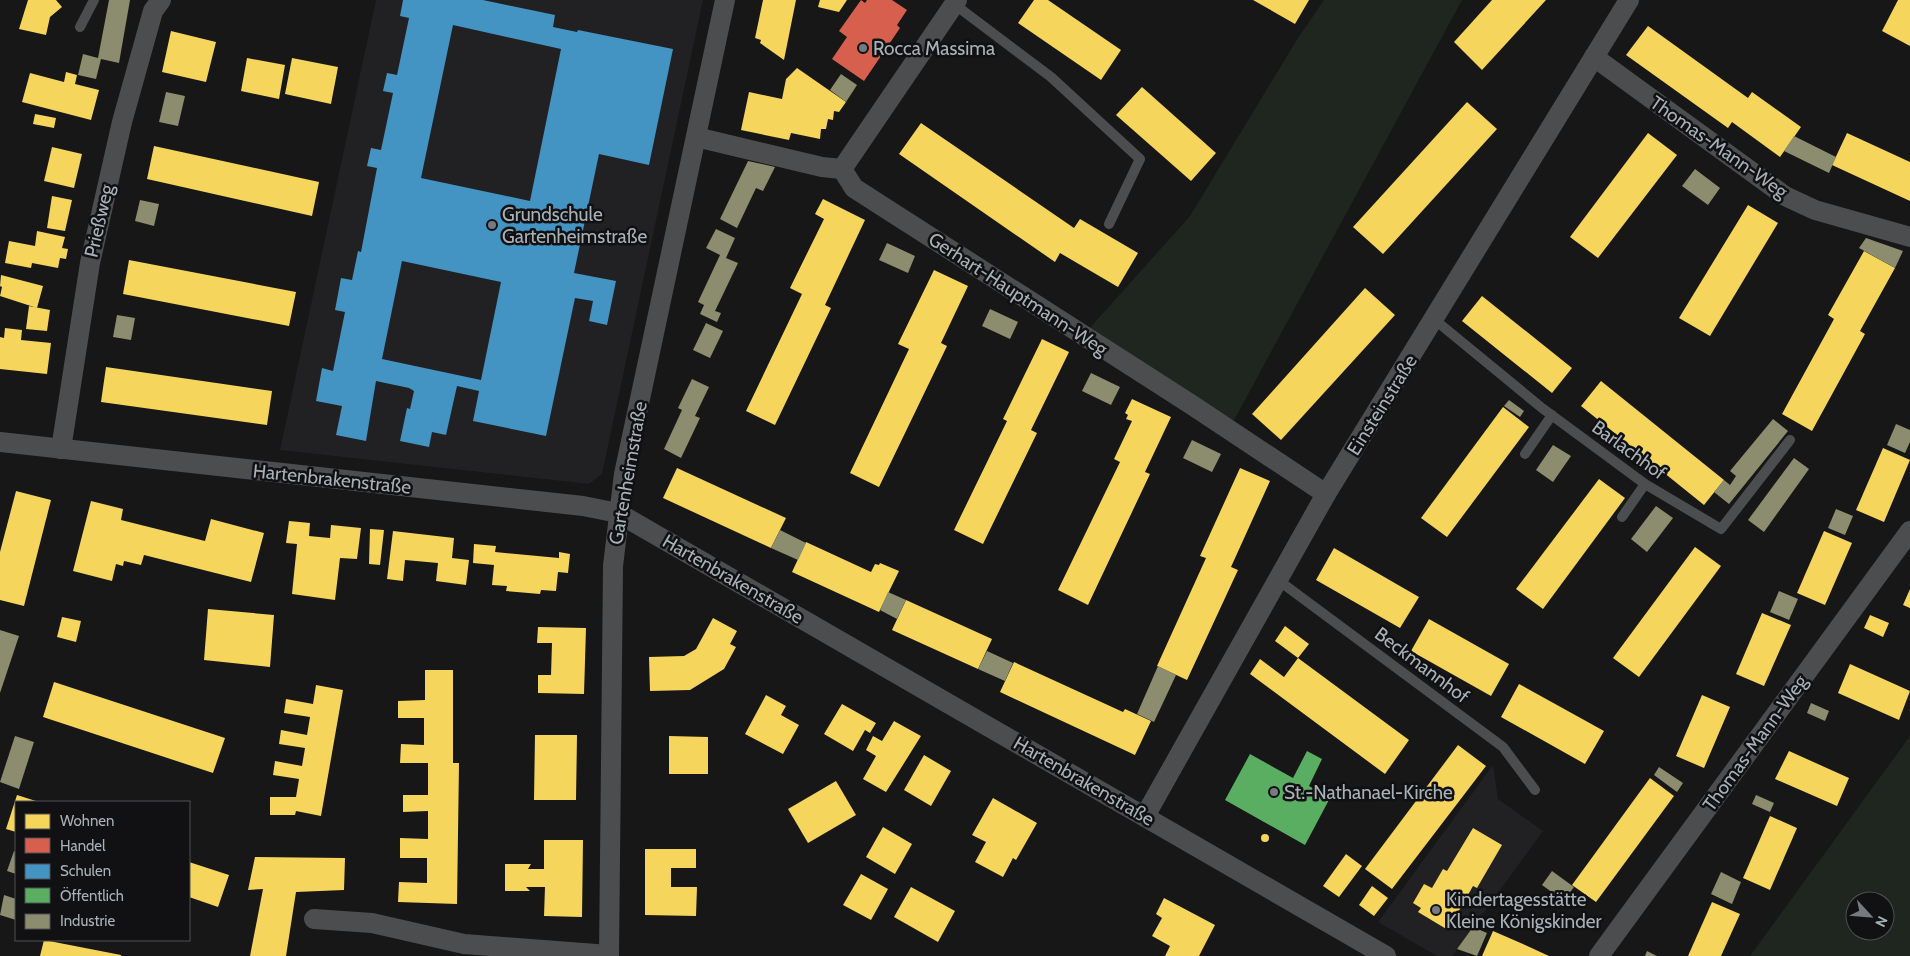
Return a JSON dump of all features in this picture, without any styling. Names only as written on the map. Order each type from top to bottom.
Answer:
[{"type":"street","name":"Prießweg","points":[[61,449],[90,264],[122,122],[153,11],[161,0]]},
{"type":"street","name":"Gartenheimstraße","points":[[314,919],[372,923],[464,944],[609,955],[613,566],[618,513],[624,474],[725,0]]},
{"type":"street","name":"Einsteinstraße","points":[[1145,816],[1326,494],[1629,0]]},
{"type":"street","points":[[696,137],[822,167],[842,169],[956,2]]},
{"type":"street","name":"Thomas-Mann-Weg","points":[[1594,57],[1785,196],[1815,210],[1910,237]]},
{"type":"street","name":"Gerhart-Hauptmann-Weg","points":[[842,169],[854,188],[1192,405],[1326,494]]},
{"type":"street","name":"Hartenbrakenstraße","points":[[0,442],[583,506],[618,513],[1386,956]]},
{"type":"street","name":"Thomas-Mann-Weg","points":[[1600,956],[1910,531]]},
{"type":"lane","points":[[80,27],[94,0]]},
{"type":"lane","points":[[956,2],[1051,77],[1140,159],[1110,224]]},
{"type":"lane","name":"Barlachhof","points":[[1434,320],[1552,415],[1644,484],[1721,529],[1790,440]]},
{"type":"lane","points":[[1525,454],[1552,415]]},
{"type":"lane","points":[[1622,517],[1644,484]]},
{"type":"lane","name":"Beckmannhof","points":[[1278,580],[1503,747],[1535,790]]},
{"type":"shaded area","name":"Grundschule Gartenheimstraße","points":[[376,0],[703,0],[602,474],[589,484],[280,450]]},
{"type":"shaded area","points":[[1324,0],[1462,0],[1233,422],[1088,330],[1190,216],[1298,38]]},
{"type":"shaded area","points":[[1910,736],[1910,956],[1750,956]]},
{"type":"shaded area","points":[[1493,765],[1498,799],[1543,831],[1452,956],[1437,956],[1378,922]]},
{"type":"building: Wohnen","points":[[28,0],[56,0],[62,7],[50,17],[46,35],[19,29]]},
{"type":"building: Wohnen","points":[[763,0],[796,0],[784,60],[760,43],[761,40],[755,38]]},
{"type":"building: Wohnen","points":[[820,0],[847,0],[839,12],[818,7]]},
{"type":"building: Wohnen","points":[[1034,0],[1048,0],[1121,50],[1101,80],[1018,23]]},
{"type":"building: Wohnen","points":[[1253,0],[1309,0],[1295,24]]},
{"type":"building: Wohnen","points":[[1492,0],[1546,0],[1482,70],[1454,42]]},
{"type":"building: Wohnen","points":[[1898,0],[1910,0],[1910,46],[1882,31]]},
{"type":"building: Wohnen","points":[[1648,26],[1748,98],[1752,92],[1801,127],[1780,157],[1732,122],[1728,128],[1626,55]]},
{"type":"building: Wohnen","points":[[171,31],[216,42],[206,82],[162,72]]},
{"type":"building: Wohnen","points":[[247,58],[285,65],[279,99],[241,91]]},
{"type":"building: Wohnen","points":[[292,58],[338,67],[331,104],[285,94]]},
{"type":"building: Wohnen","points":[[797,68],[846,102],[839,112],[834,111],[833,120],[828,119],[826,129],[821,129],[820,139],[791,133],[789,140],[741,130],[749,92],[782,99],[786,79]]},
{"type":"building: Wohnen","points":[[66,72],[77,75],[75,84],[99,90],[91,120],[22,102],[30,73],[64,82]]},
{"type":"building: Wohnen","points":[[1142,87],[1216,153],[1191,181],[1116,115]]},
{"type":"building: Wohnen","points":[[1467,102],[1497,129],[1383,254],[1353,227]]},
{"type":"building: Wohnen","points":[[35,114],[56,118],[54,128],[33,124]]},
{"type":"building: Wohnen","points":[[921,123],[1074,228],[1080,219],[1138,253],[1118,287],[1060,253],[1055,262],[899,154]]},
{"type":"building: Wohnen","points":[[1648,133],[1677,155],[1598,258],[1570,237]]},
{"type":"building: Wohnen","points":[[1847,133],[1910,162],[1910,201],[1832,165]]},
{"type":"building: Wohnen","points":[[154,146],[319,182],[312,216],[147,179]]},
{"type":"building: Wohnen","points":[[52,147],[82,154],[74,188],[44,181]]},
{"type":"building: Wohnen","points":[[52,196],[72,200],[65,231],[47,228]]},
{"type":"building: Wohnen","points":[[823,199],[865,220],[825,305],[831,308],[775,425],[746,411],[802,294],[790,288],[824,219],[815,214]]},
{"type":"building: Wohnen","points":[[1748,205],[1778,223],[1710,336],[1679,318]]},
{"type":"building: Wohnen","points":[[37,231],[65,237],[62,248],[68,249],[66,259],[60,258],[58,268],[32,263],[31,268],[5,263],[9,241],[35,246]]},
{"type":"building: Wohnen","points":[[1864,251],[1895,268],[1860,331],[1865,334],[1812,431],[1782,414],[1834,319],[1828,315]]},
{"type":"building: Wohnen","points":[[129,260],[296,292],[289,326],[123,294]]},
{"type":"building: Wohnen","points":[[934,270],[968,286],[941,343],[947,346],[879,487],[850,473],[909,349],[898,344]]},
{"type":"building: Wohnen","points":[[1,275],[43,286],[37,308],[0,296],[2,287],[0,286]]},
{"type":"building: Wohnen","points":[[1365,288],[1395,315],[1281,440],[1252,414]]},
{"type":"building: Wohnen","points":[[1482,296],[1572,368],[1552,393],[1462,321]]},
{"type":"building: Wohnen","points":[[29,306],[50,310],[47,331],[26,329]]},
{"type":"building: Wohnen","points":[[5,328],[22,330],[21,340],[51,343],[47,374],[0,369],[0,337],[4,338]]},
{"type":"building: Wohnen","points":[[1042,339],[1069,352],[1031,430],[1037,433],[983,544],[954,530],[1007,421],[1003,419]]},
{"type":"building: Wohnen","points":[[106,367],[272,391],[267,425],[101,402]]},
{"type":"building: Wohnen","points":[[1601,381],[1724,480],[1704,505],[1581,406]]},
{"type":"building: Wohnen","points":[[1132,399],[1171,417],[1145,472],[1150,474],[1088,605],[1058,590],[1120,462],[1114,459],[1132,421],[1126,419],[1128,415],[1125,413]]},
{"type":"building: Wohnen","points":[[1503,407],[1529,427],[1447,537],[1421,518]]},
{"type":"building: Wohnen","points":[[1883,448],[1910,460],[1884,522],[1856,510]]},
{"type":"building: Wohnen","points":[[677,468],[786,518],[771,548],[663,498]]},
{"type":"building: Wohnen","points":[[1240,468],[1270,481],[1231,567],[1238,570],[1187,680],[1157,666],[1206,558],[1200,556]]},
{"type":"building: Wohnen","points":[[1599,479],[1625,498],[1543,609],[1516,589]]},
{"type":"building: Wohnen","points":[[16,491],[51,500],[24,606],[0,600],[0,552]]},
{"type":"building: Wohnen","points":[[91,501],[123,509],[121,520],[205,541],[211,519],[264,533],[251,582],[144,555],[141,565],[124,561],[123,566],[116,564],[112,581],[73,571]]},
{"type":"building: Wohnen","points":[[289,521],[310,523],[309,536],[330,538],[331,525],[361,528],[357,559],[340,558],[335,600],[292,594],[297,544],[286,543]]},
{"type":"building: Wohnen","points":[[370,529],[384,530],[380,565],[369,564]]},
{"type":"building: Wohnen","points":[[393,531],[454,538],[452,558],[469,560],[466,585],[436,581],[438,563],[405,560],[403,581],[387,579]]},
{"type":"building: Wohnen","points":[[1824,531],[1852,543],[1825,605],[1797,593]]},
{"type":"building: Wohnen","points":[[806,542],[871,572],[875,564],[879,565],[880,563],[899,571],[879,612],[792,572]]},
{"type":"building: Wohnen","points":[[474,544],[496,546],[495,552],[559,558],[559,552],[570,554],[568,573],[558,572],[556,591],[541,590],[540,594],[506,591],[507,586],[492,585],[494,565],[473,563]]},
{"type":"building: Wohnen","points":[[1695,547],[1721,566],[1639,677],[1613,658]]},
{"type":"building: Wohnen","points":[[1334,548],[1419,597],[1400,628],[1316,580]]},
{"type":"building: Wohnen","points":[[1910,589],[1910,608],[1903,605]]},
{"type":"building: Wohnen","points":[[906,600],[992,639],[978,669],[892,630]]},
{"type":"building: Wohnen","points":[[208,609],[274,615],[270,667],[204,660]]},
{"type":"building: Wohnen","points":[[1762,613],[1791,625],[1764,686],[1736,674]]},
{"type":"building: Wohnen","points":[[1870,615],[1889,623],[1883,637],[1864,628]]},
{"type":"building: Wohnen","points":[[62,617],[81,621],[76,642],[57,637]]},
{"type":"building: Wohnen","points":[[713,618],[737,631],[730,644],[736,647],[724,669],[690,690],[650,691],[649,657],[684,656],[696,649]]},
{"type":"building: Wohnen","points":[[1429,619],[1509,664],[1491,696],[1411,651]]},
{"type":"building: Wohnen","points":[[1285,626],[1309,644],[1298,658],[1275,641]]},
{"type":"building: Wohnen","points":[[538,627],[586,628],[584,694],[538,693],[538,675],[551,675],[552,643],[537,643]]},
{"type":"building: Wohnen","points":[[1298,658],[1409,740],[1385,774],[1250,674],[1260,659],[1284,677]]},
{"type":"building: Wohnen","points":[[1014,662],[1123,712],[1125,709],[1151,721],[1135,755],[1000,692]]},
{"type":"building: Wohnen","points":[[1850,664],[1910,691],[1899,720],[1838,693]]},
{"type":"building: Wohnen","points":[[425,670],[453,670],[453,763],[459,763],[457,904],[398,902],[399,882],[427,883],[427,858],[400,858],[400,838],[428,839],[428,811],[403,812],[403,795],[428,795],[428,763],[400,763],[401,744],[424,745],[424,718],[398,718],[398,701],[425,700]]},
{"type":"building: Wohnen","points":[[54,682],[225,738],[213,773],[43,717]]},
{"type":"building: Wohnen","points":[[1519,684],[1604,731],[1585,764],[1501,717]]},
{"type":"building: Wohnen","points":[[316,685],[343,690],[321,816],[296,811],[295,815],[270,815],[270,797],[296,797],[299,779],[273,775],[275,761],[302,766],[305,748],[279,744],[281,730],[307,735],[310,717],[284,713],[286,699],[313,704]]},
{"type":"building: Wohnen","points":[[766,695],[786,706],[781,715],[799,725],[783,754],[745,734]]},
{"type":"building: Wohnen","points":[[1702,695],[1730,707],[1704,768],[1676,756]]},
{"type":"building: Wohnen","points":[[842,704],[876,723],[870,733],[865,730],[853,751],[824,734]]},
{"type":"building: Wohnen","points":[[894,721],[921,736],[886,792],[863,779],[876,756],[866,750],[873,736],[882,741]]},
{"type":"building: Wohnen","points":[[535,735],[577,735],[576,800],[534,800]]},
{"type":"building: Wohnen","points":[[669,736],[708,737],[708,774],[669,774]]},
{"type":"building: Wohnen","points":[[1458,745],[1486,766],[1392,889],[1365,869]]},
{"type":"building: Wohnen","points":[[1789,751],[1849,778],[1837,806],[1775,779]]},
{"type":"building: Wohnen","points":[[924,755],[951,771],[931,806],[904,790]]},
{"type":"building: Wohnen","points":[[1650,778],[1674,796],[1596,902],[1572,885]]},
{"type":"building: Wohnen","points":[[836,781],[856,815],[808,843],[788,809]]},
{"type":"building: Wohnen","points":[[17,795],[36,801],[15,801]]},
{"type":"building: Wohnen","points":[[993,798],[1037,823],[1016,860],[1013,858],[1003,877],[975,862],[986,842],[972,835]]},
{"type":"building: Wohnen","points":[[15,801],[15,832],[6,829]]},
{"type":"building: Wohnen","points":[[1770,816],[1797,828],[1770,890],[1743,878]]},
{"type":"building: Wohnen","points":[[883,827],[912,844],[895,874],[866,857]]},
{"type":"building: Wohnen","points":[[1473,828],[1502,845],[1477,888],[1473,886],[1448,930],[1418,912],[1421,908],[1413,903],[1424,884],[1432,888],[1443,869],[1447,871]]},
{"type":"building: Wohnen","points":[[1265,834],[1269,838],[1265,842],[1261,838]]},
{"type":"building: Wohnen","points":[[544,840],[583,840],[582,917],[544,916],[545,887],[526,887],[530,891],[505,891],[505,864],[531,864],[528,869],[544,869]]},
{"type":"building: Wohnen","points":[[645,849],[696,849],[696,868],[671,868],[671,887],[697,887],[696,916],[645,915]]},
{"type":"building: Wohnen","points":[[1346,854],[1362,866],[1339,897],[1323,886]]},
{"type":"building: Wohnen","points":[[255,857],[345,858],[344,890],[296,892],[286,956],[250,956],[263,889],[248,890]]},
{"type":"building: Wohnen","points":[[190,862],[229,875],[218,907],[190,897]]},
{"type":"building: Wohnen","points":[[861,874],[888,889],[871,920],[843,905]]},
{"type":"building: Wohnen","points":[[1372,886],[1388,898],[1374,916],[1359,905]]},
{"type":"building: Wohnen","points":[[911,887],[955,911],[938,942],[894,917]]},
{"type":"building: Wohnen","points":[[1164,898],[1215,925],[1199,956],[1165,956],[1170,946],[1152,936],[1162,918],[1156,914]]},
{"type":"building: Wohnen","points":[[1712,902],[1740,914],[1721,956],[1688,956]]},
{"type":"building: Wohnen","points":[[1493,931],[1523,944],[1549,956],[1482,956]]},
{"type":"building: Wohnen","points":[[44,941],[121,955],[121,956],[40,956]]},
{"type":"building: Handel","name":"Rocca Massima","points":[[861,0],[865,3],[867,0],[892,0],[907,10],[897,25],[900,28],[864,81],[832,59],[847,37],[839,31]]},
{"type":"building: Schulen","points":[[403,0],[483,0],[555,15],[553,27],[577,32],[578,30],[673,49],[649,165],[599,154],[574,273],[616,281],[607,325],[589,321],[593,301],[575,298],[546,436],[473,421],[479,391],[457,386],[446,435],[432,432],[429,447],[400,441],[407,408],[410,409],[414,391],[409,388],[376,381],[366,441],[336,435],[342,406],[316,401],[322,368],[333,371],[345,312],[335,310],[341,278],[352,280],[358,251],[361,252],[377,168],[367,166],[371,148],[381,150],[393,93],[383,91],[387,73],[397,75],[409,18],[400,16]],"holes":[[[453,25],[561,49],[530,201],[421,178]],[[402,261],[501,282],[481,380],[382,359]]]},
{"type":"building: Öffentlich","name":"St.-Nathanael-Kirche","points":[[1307,751],[1322,759],[1309,786],[1330,798],[1305,845],[1225,800],[1250,754],[1293,778]]},
{"type":"building: Industrie","points":[[109,0],[130,0],[119,63],[101,59],[96,79],[78,75],[83,54],[98,58]]},
{"type":"building: Industrie","points":[[841,74],[857,85],[846,102],[830,90]]},
{"type":"building: Industrie","points":[[166,92],[185,96],[178,126],[159,122]]},
{"type":"building: Industrie","points":[[1794,136],[1836,157],[1829,173],[1784,151]]},
{"type":"building: Industrie","points":[[748,161],[775,167],[763,191],[756,188],[737,228],[720,219]]},
{"type":"building: Industrie","points":[[1695,169],[1720,188],[1708,205],[1682,186]]},
{"type":"building: Industrie","points":[[140,200],[159,204],[154,226],[135,221]]},
{"type":"building: Industrie","points":[[716,229],[735,238],[726,258],[738,263],[715,311],[721,313],[717,322],[700,314],[704,305],[698,302],[720,255],[706,248]]},
{"type":"building: Industrie","points":[[1866,238],[1903,251],[1895,268],[1859,248]]},
{"type":"building: Industrie","points":[[887,243],[915,256],[908,273],[879,260]]},
{"type":"building: Industrie","points":[[990,309],[1018,322],[1010,339],[982,326]]},
{"type":"building: Industrie","points":[[117,315],[135,318],[131,340],[113,337]]},
{"type":"building: Industrie","points":[[706,323],[723,331],[710,358],[693,350]]},
{"type":"building: Industrie","points":[[1091,373],[1120,387],[1111,405],[1082,391]]},
{"type":"building: Industrie","points":[[692,379],[709,387],[695,416],[700,418],[681,458],[664,449],[682,410],[678,408]]},
{"type":"building: Industrie","points":[[1509,400],[1524,411],[1520,417],[1504,406]]},
{"type":"building: Industrie","points":[[1773,419],[1788,431],[1729,504],[1714,492],[1724,480],[1730,485],[1736,476],[1730,471]]},
{"type":"building: Industrie","points":[[1896,424],[1910,430],[1910,442],[1905,453],[1887,445]]},
{"type":"building: Industrie","points":[[1192,440],[1221,454],[1212,472],[1183,458]]},
{"type":"building: Industrie","points":[[1553,445],[1571,456],[1553,482],[1536,470]]},
{"type":"building: Industrie","points":[[1794,458],[1809,469],[1764,532],[1748,520]]},
{"type":"building: Industrie","points":[[1656,506],[1673,518],[1647,552],[1631,539]]},
{"type":"building: Industrie","points":[[1836,509],[1853,516],[1845,535],[1828,528]]},
{"type":"building: Industrie","points":[[780,530],[806,543],[798,560],[771,548]]},
{"type":"building: Industrie","points":[[1779,591],[1798,599],[1789,620],[1770,612]]},
{"type":"building: Industrie","points":[[888,592],[906,600],[897,619],[880,610]]},
{"type":"building: Industrie","points":[[0,630],[19,636],[0,693]]},
{"type":"building: Industrie","points":[[987,651],[1013,663],[1005,681],[978,669]]},
{"type":"building: Industrie","points":[[1158,666],[1176,675],[1154,722],[1137,714]]},
{"type":"building: Industrie","points":[[1811,703],[1829,711],[1825,721],[1807,713]]},
{"type":"building: Industrie","points":[[15,736],[34,742],[19,789],[0,782]]},
{"type":"building: Industrie","points":[[1659,767],[1683,783],[1677,792],[1654,775]]},
{"type":"building: Industrie","points":[[1756,795],[1774,803],[1770,812],[1752,804]]},
{"type":"building: Industrie","points":[[14,851],[15,874],[7,871]]},
{"type":"building: Industrie","points":[[1552,871],[1574,887],[1564,901],[1542,885]]},
{"type":"building: Industrie","points":[[1721,872],[1741,882],[1732,904],[1711,894]]},
{"type":"building: Industrie","points":[[4,895],[15,899],[15,920],[0,915]]},
{"type":"building: Industrie","points":[[1473,927],[1487,933],[1477,956],[1457,949]]},
{"type":"building: Industrie","points":[[1647,951],[1657,956],[1645,956]]},
{"type":"place","name":"Rocca Massima","points":[[863,48]]},
{"type":"place","name":"Grundschule Gartenheimstraße","points":[[492,225]]},
{"type":"place","name":"St.-Nathanael-Kirche","points":[[1274,792]]},
{"type":"place","name":"Kindertagesstätte Kleine Königskinder","points":[[1436,910]]}]
